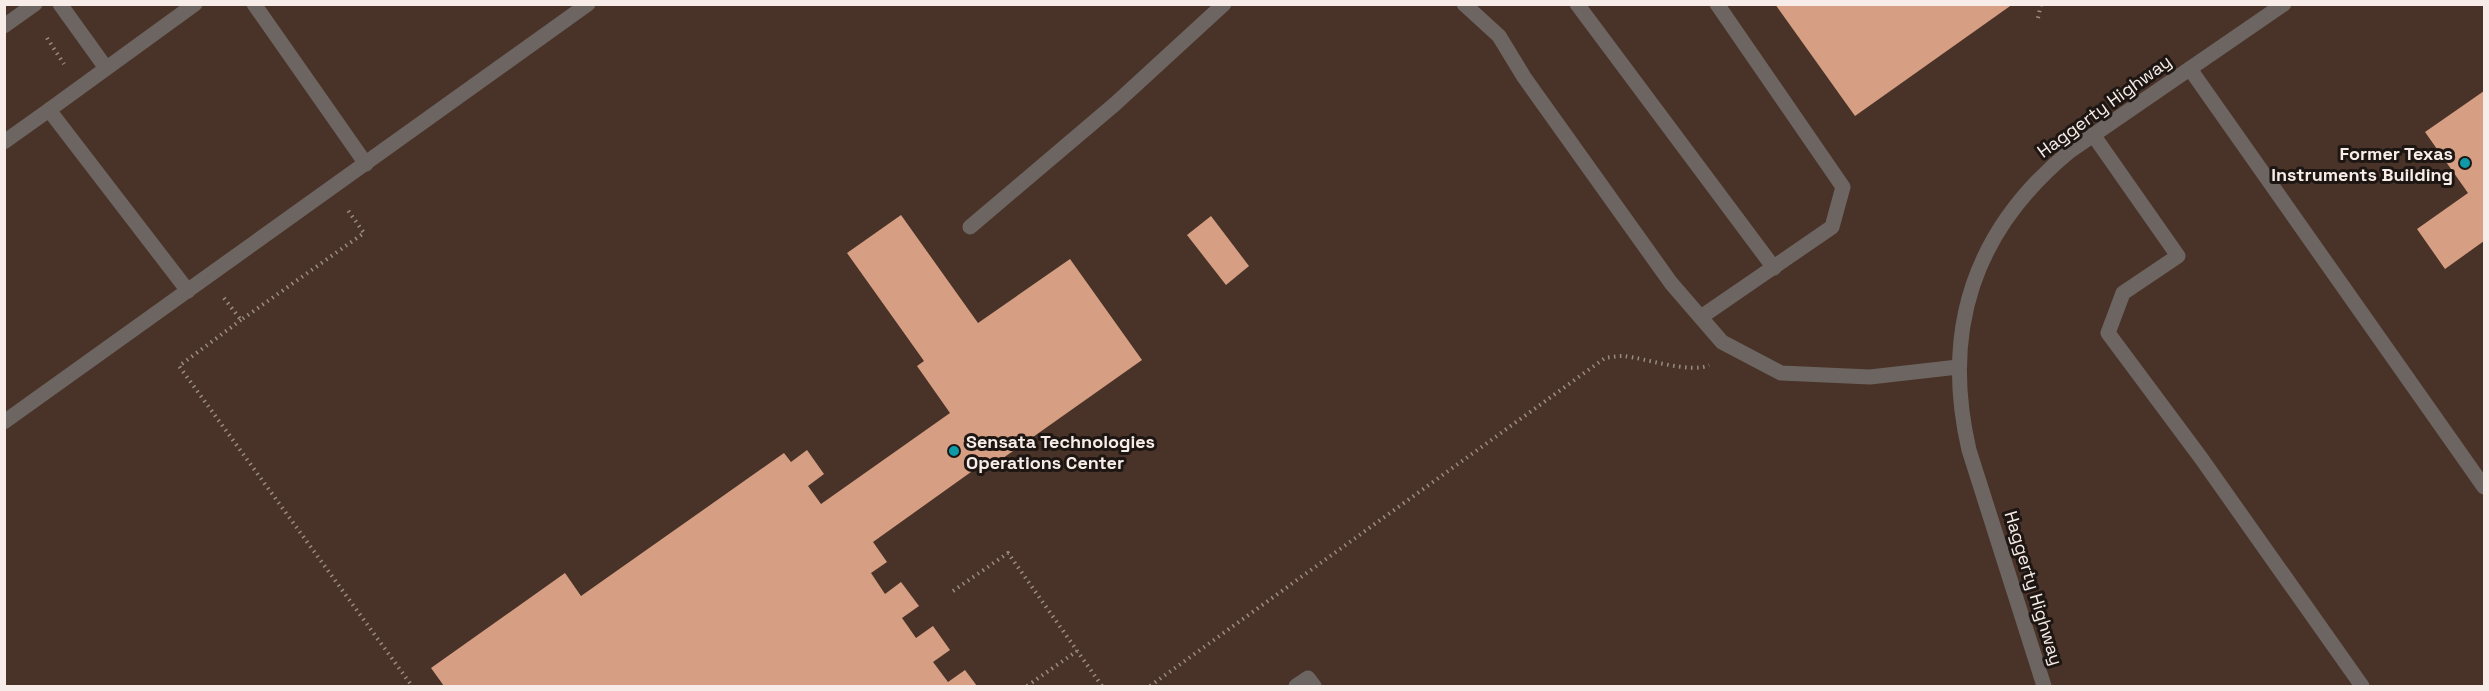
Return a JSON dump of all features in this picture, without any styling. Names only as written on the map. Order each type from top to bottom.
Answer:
[{"type":"street","points":[[4,26],[35,4]]},
{"type":"street","points":[[60,4],[106,68]]},
{"type":"street","points":[[4,142],[106,68],[176,10],[195,4]]},
{"type":"street","points":[[254,4],[366,164]]},
{"type":"street","points":[[4,422],[588,4]]},
{"type":"street","points":[[970,226],[1115,104],[1224,4]]},
{"type":"street","points":[[1464,4],[1499,36],[1524,77],[1671,283],[1722,342],[1781,373],[1870,376],[1958,367]]},
{"type":"street","points":[[1577,4],[1774,268]]},
{"type":"street","points":[[1701,317],[1832,228],[1843,188],[1717,4]]},
{"type":"street","name":"Haggerty Highway","points":[[2044,687],[1969,450],[1963,423],[1958,367],[1965,311],[1983,258],[2011,210],[2049,169],[2284,4]]},
{"type":"street","points":[[2190,69],[2484,487]]},
{"type":"street","points":[[49,110],[188,291]]},
{"type":"street","points":[[2094,136],[2178,256],[2123,293],[2108,333],[2201,459],[2362,687]]},
{"type":"street","points":[[1296,687],[1308,678],[1314,687]]},
{"type":"path","points":[[2038,18],[2041,4]]},
{"type":"path","points":[[43,33],[65,65]]},
{"type":"path","points":[[341,200],[364,233],[179,366],[412,687]]},
{"type":"path","points":[[223,297],[241,320]]},
{"type":"path","points":[[1150,687],[1605,358],[1621,356],[1703,368],[1715,362]]},
{"type":"path","points":[[953,591],[1008,553],[1102,687]]},
{"type":"path","points":[[1027,687],[1077,651]]},
{"type":"shaded area","points":[[5,5],[2484,5],[2484,686],[5,686]]},
{"type":"building","points":[[1775,4],[2013,4],[1855,116]]},
{"type":"building","name":"Former Texas Instruments Building","points":[[2484,91],[2484,241],[2445,269],[2417,229],[2468,193],[2425,132]]},
{"type":"building","name":"Sensata Technologies Operations Center","points":[[901,215],[978,323],[1070,259],[1142,360],[989,468],[985,462],[873,542],[887,562],[871,573],[885,594],[901,582],[919,606],[902,618],[916,638],[933,626],[950,650],[933,662],[948,682],[965,670],[977,686],[444,686],[431,668],[565,573],[581,596],[784,453],[791,462],[807,450],[824,474],[808,486],[821,504],[950,413],[917,366],[924,361],[847,253]]},
{"type":"building","points":[[1211,216],[1249,266],[1226,285],[1187,235]]},
{"type":"place","name":"Former Texas Instruments Building","points":[[2465,163]]},
{"type":"place","name":"Sensata Technologies Operations Center","points":[[954,451]]}]
